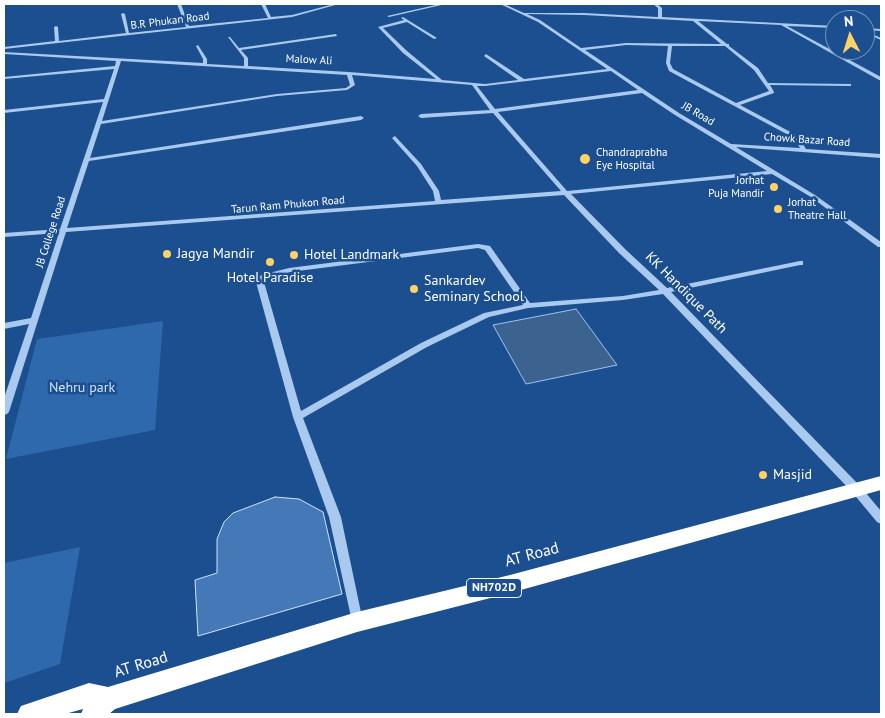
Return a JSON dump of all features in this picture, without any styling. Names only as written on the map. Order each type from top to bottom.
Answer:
[{"type":"highway","name":"AT Road","points":[[29,714],[89,695],[100,706],[357,622],[547,575],[881,483]]},
{"type":"street","points":[[179,4],[188,28]]},
{"type":"street","points":[[263,4],[270,18]]},
{"type":"street","points":[[312,4],[317,8]]},
{"type":"street","name":"B.R Phukan Road","points":[[4,48],[270,18],[304,13],[337,4]]},
{"type":"street","points":[[389,16],[444,4]]},
{"type":"street","name":"JB Road","points":[[502,4],[525,13],[677,114],[731,144],[833,209],[881,245]]},
{"type":"street","points":[[655,4],[660,8],[660,17]]},
{"type":"street","points":[[525,13],[660,17],[825,26]]},
{"type":"street","points":[[123,14],[128,35]]},
{"type":"street","points":[[397,14],[435,38]]},
{"type":"street","points":[[694,19],[756,69],[771,94],[737,104]]},
{"type":"street","points":[[407,21],[380,27],[405,52],[440,80]]},
{"type":"street","points":[[781,24],[881,79]]},
{"type":"street","points":[[56,27],[57,43]]},
{"type":"street","points":[[238,49],[336,35]]},
{"type":"street","points":[[229,38],[246,58],[246,67]]},
{"type":"street","points":[[581,49],[620,44],[728,45]]},
{"type":"street","points":[[670,44],[668,63],[670,69],[796,138],[804,150]]},
{"type":"street","points":[[198,46],[204,59],[204,65]]},
{"type":"street","name":"Malow Ali","points":[[4,52],[118,63],[204,65],[349,73],[440,80],[474,85],[611,70]]},
{"type":"street","points":[[486,55],[522,80]]},
{"type":"street","points":[[4,78],[118,63]]},
{"type":"street","name":"JB College Road","points":[[4,412],[118,63]]},
{"type":"street","points":[[98,123],[277,95],[347,89],[353,85],[349,73]]},
{"type":"street","points":[[766,84],[849,85]]},
{"type":"street","name":"KK Handique Path","points":[[474,85],[494,111],[622,251],[665,292],[856,489],[881,519]]},
{"type":"street","points":[[422,116],[494,111],[643,92]]},
{"type":"street","points":[[4,111],[106,100]]},
{"type":"street","points":[[87,160],[361,118]]},
{"type":"street","points":[[395,138],[419,164],[436,191],[438,201]]},
{"type":"street","name":"Chowk Bazar Road","points":[[731,144],[881,156]]},
{"type":"street","name":"Tarun Ram Phukon Road","points":[[4,235],[64,232],[569,192],[775,172]]},
{"type":"street","name":"Tarun Ram Phukon Road","points":[[4,240],[64,232],[569,192]]},
{"type":"street","points":[[357,622],[335,517],[298,417],[260,282],[264,277],[274,272],[478,246],[487,248],[528,306]]},
{"type":"street","points":[[298,417],[424,345],[487,315],[528,306],[623,298],[665,292],[800,263]]},
{"type":"street","points":[[4,326],[34,320]]},
{"type":"green space","name":"Nehru park","points":[[163,321],[155,430],[6,459],[37,339]]},
{"type":"green space","points":[[80,547],[60,664],[4,683],[4,563]]},
{"type":"shaded area","points":[[576,309],[617,365],[526,384],[493,325]]},
{"type":"building","points":[[275,497],[299,499],[323,512],[342,594],[198,636],[195,580],[217,573],[217,539],[224,522],[233,513]]},
{"type":"place","name":"Chandraprabha Eye Hospital","points":[[585,159]]},
{"type":"place","name":"Jorhat Puja Mandir","points":[[774,187]]},
{"type":"place","name":"Jorhat Theatre Hall","points":[[778,209]]},
{"type":"place","name":"Jagya Mandir","points":[[167,254]]},
{"type":"place","name":"Hotel Landmark","points":[[294,255]]},
{"type":"place","name":"Hotel Paradise","points":[[270,262]]},
{"type":"place","name":"Sankardev Seminary School","points":[[414,289]]},
{"type":"place","name":"Masjid","points":[[763,475]]}]
